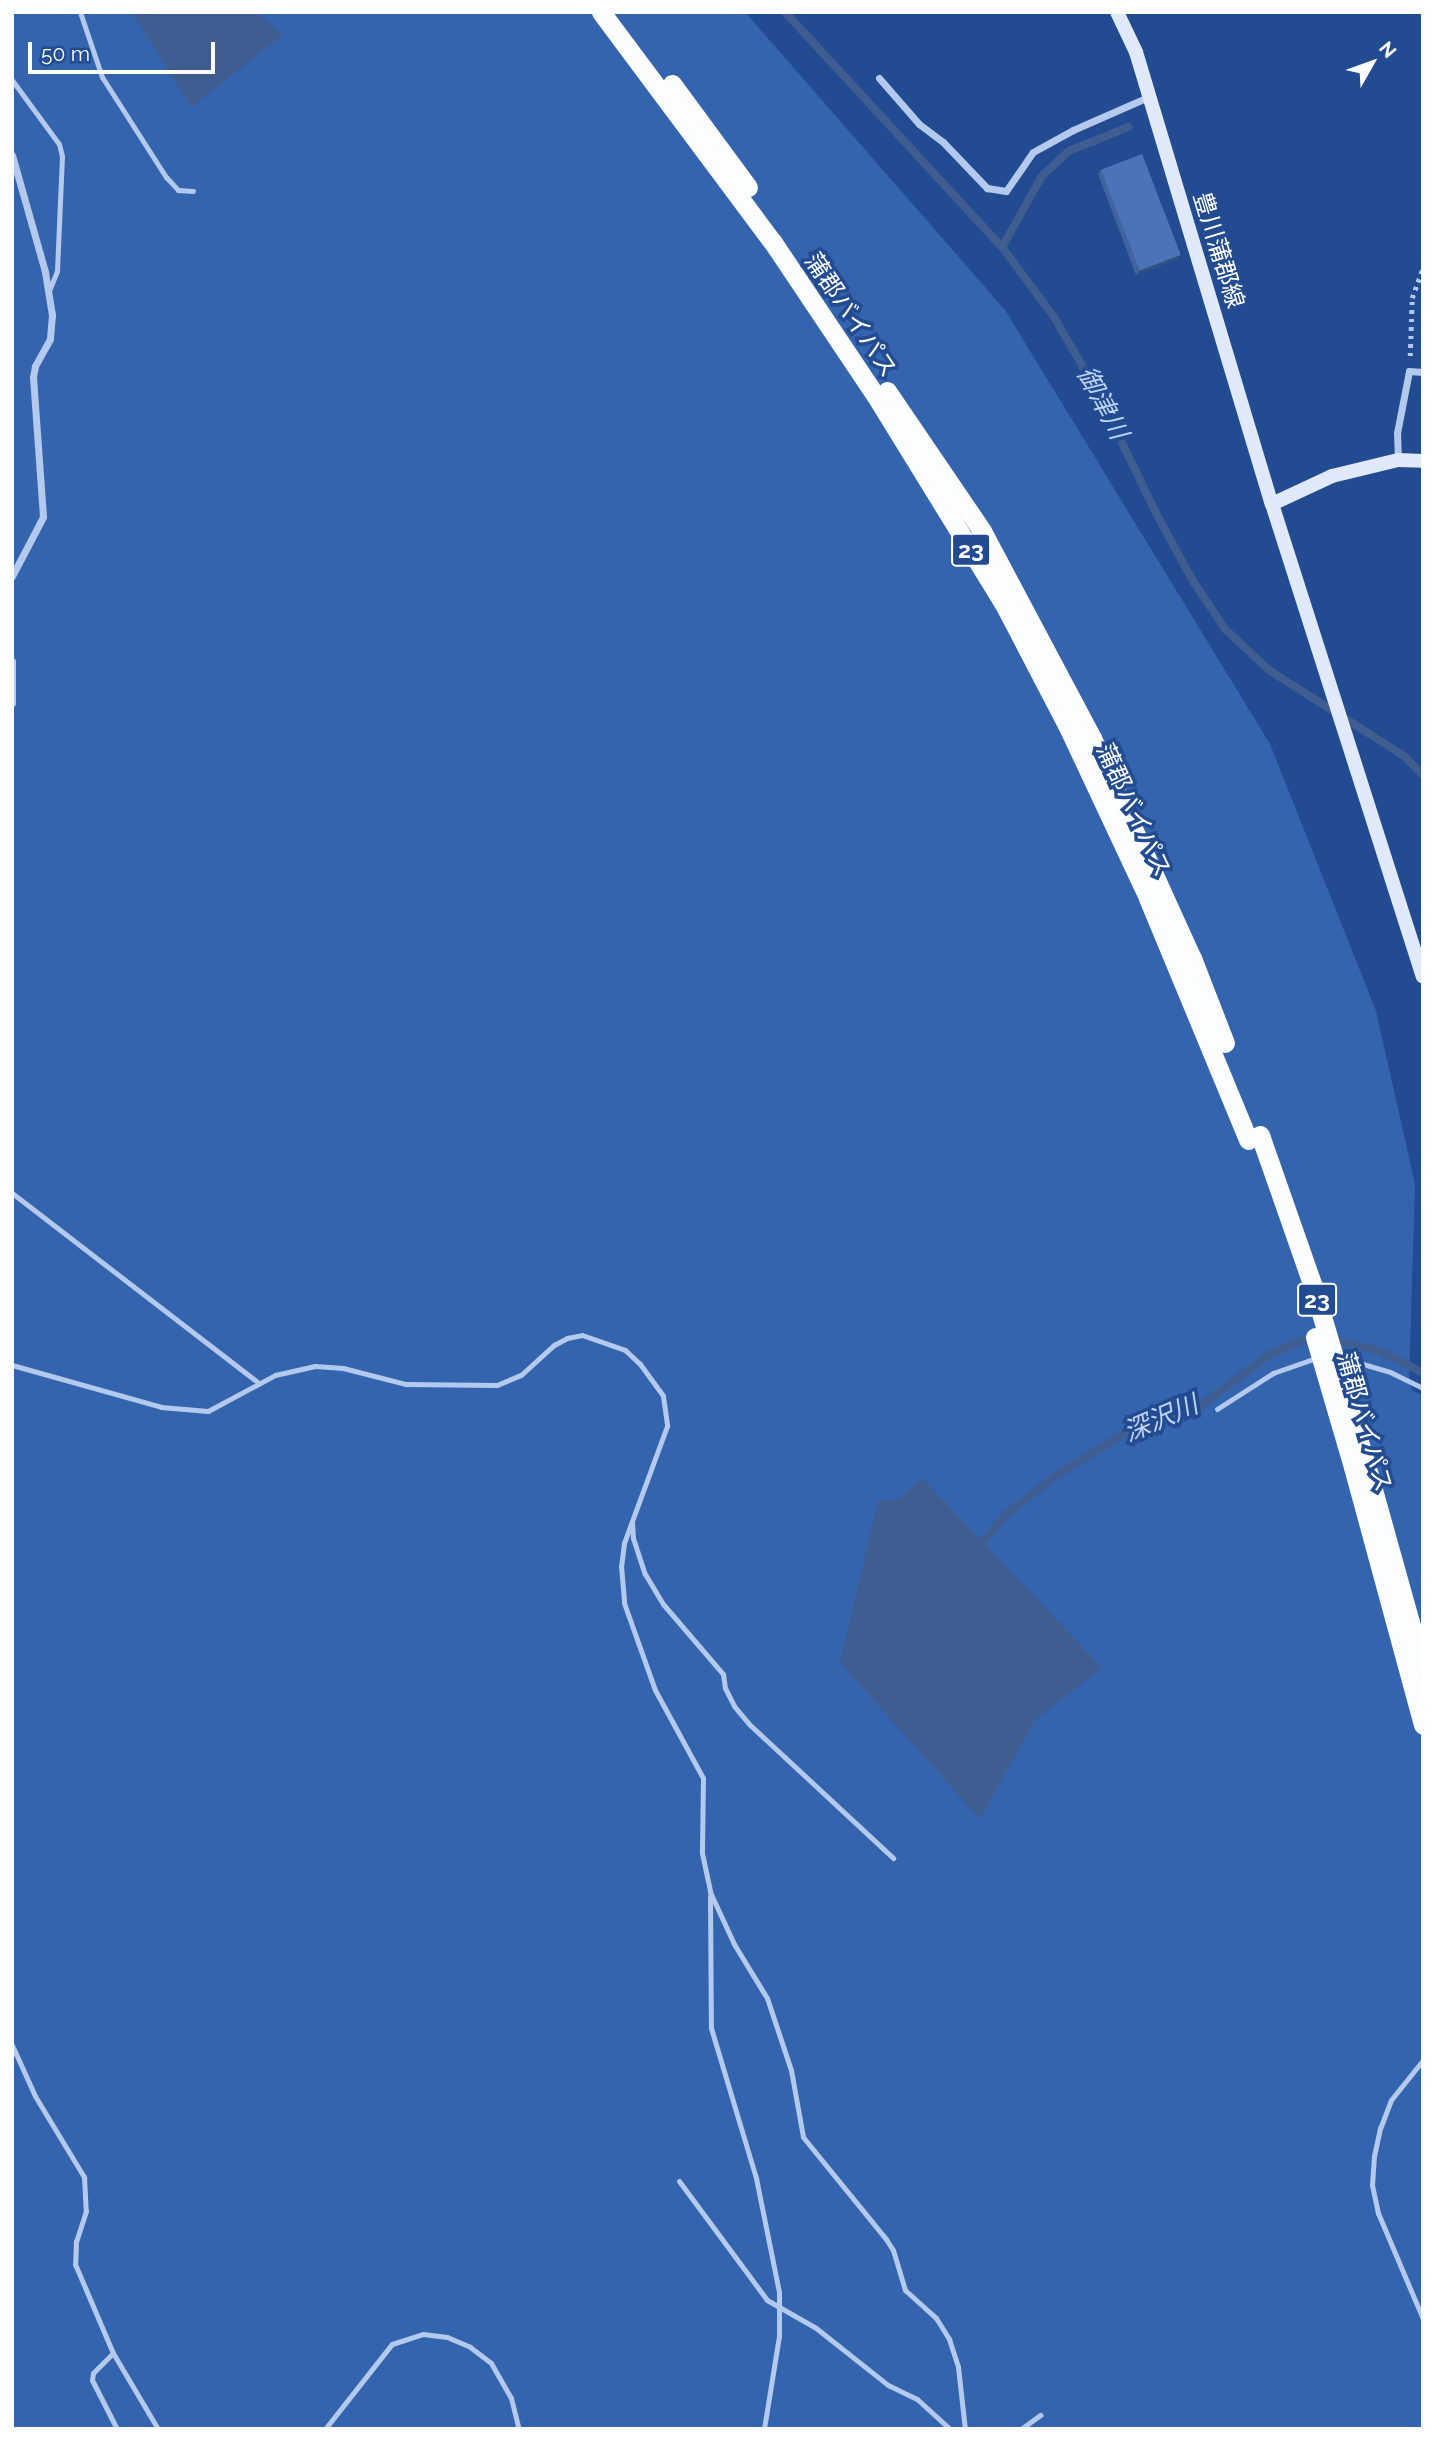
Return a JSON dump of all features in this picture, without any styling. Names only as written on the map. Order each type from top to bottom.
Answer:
[{"type":"highway","name":"蒲郡バイパス","points":[[601,12],[772,241],[879,401],[1004,604],[1069,729],[1148,898],[1254,1137]]},
{"type":"highway","name":"蒲郡バイパス","points":[[615,12],[712,135],[982,531],[1108,775],[1192,958],[1254,1137],[1423,1669]]},
{"type":"highway","name":"蒲郡バイパス","points":[[1360,1467],[1423,1725]]},
{"type":"main road","name":"豊川蒲郡線","points":[[1117,12],[1136,52],[1272,504],[1423,976]]},
{"type":"main road","points":[[1272,504],[1332,476],[1398,460],[1423,460]]},
{"type":"street","points":[[879,78],[919,124],[943,142],[987,188],[1006,191],[1033,152],[1073,130],[1148,97]]},
{"type":"street","points":[[12,155],[51,315],[50,339],[35,366],[33,377],[43,517],[12,576]]},
{"type":"street","points":[[1398,460],[1397,433],[1409,371],[1423,372]]},
{"type":"street","points":[[12,661],[12,703]]},
{"type":"lane","points":[[80,12],[90,50],[102,77],[166,177],[178,190],[193,191]]},
{"type":"lane","points":[[12,80],[59,144],[62,156],[57,271],[48,294]]},
{"type":"lane","points":[[12,1193],[260,1383]]},
{"type":"lane","points":[[12,1365],[102,1392],[184,1411],[208,1412],[260,1383],[290,1370],[315,1366],[343,1368],[406,1384],[497,1385],[521,1375],[567,1338],[582,1335],[625,1350],[659,1388],[667,1404],[667,1426],[632,1518],[621,1566],[624,1604],[655,1690],[703,1778],[702,1853],[710,1892],[711,2028],[756,2178],[773,2255],[779,2308],[779,2336],[764,2429]]},
{"type":"lane","points":[[1217,1409],[1273,1373],[1310,1358],[1346,1357],[1390,1372],[1423,1388]]},
{"type":"lane","points":[[632,1518],[633,1538],[645,1574],[663,1604],[723,1674],[725,1688],[734,1706],[749,1724],[893,1858]]},
{"type":"lane","points":[[710,1892],[734,1944],[767,1998],[791,2070],[803,2137],[886,2239],[893,2250],[905,2290],[936,2318],[949,2340],[958,2367],[965,2429]]},
{"type":"lane","points":[[12,2045],[34,2096],[84,2177],[86,2211],[76,2241],[75,2264],[113,2353],[158,2429]]},
{"type":"lane","points":[[1423,2060],[1391,2100],[1380,2128],[1374,2156],[1373,2185],[1378,2213],[1423,2319]]},
{"type":"lane","points":[[679,2181],[767,2300],[816,2328],[888,2385],[917,2399],[950,2429]]},
{"type":"lane","points":[[328,2428],[392,2344],[423,2334],[447,2337],[470,2347],[491,2363],[511,2398],[519,2429]]},
{"type":"lane","points":[[113,2353],[93,2373],[92,2380],[117,2429]]},
{"type":"lane","points":[[1021,2429],[1040,2415]]},
{"type":"path","points":[[1409,371],[1412,298],[1423,268]]},
{"type":"shaded area","points":[[12,12],[745,12],[1005,310],[1270,744],[1376,1011],[1415,1184],[1409,1383],[1413,1391],[1423,1395],[1423,2429],[12,2429]]},
{"type":"shaded area","points":[[132,12],[256,12],[283,35],[191,107]]},
{"type":"shaded area","points":[[922,1478],[1102,1668],[1035,1720],[980,1819],[840,1663],[878,1501],[899,1499]]},
{"type":"building","points":[[1142,154],[1181,255],[1140,271],[1101,170]]},
{"type":"waterway","name":"御津川","points":[[785,12],[1002,247],[1054,317],[1098,393],[1157,515],[1193,581],[1225,629],[1269,670],[1404,756],[1423,775]]},
{"type":"waterway","points":[[1002,247],[1042,176],[1069,151],[1128,127]]},
{"type":"waterway","name":"深沢川","points":[[1328,1338],[1383,1352],[1423,1373]]},
{"type":"waterway","name":"深沢川","points":[[977,1548],[1007,1514],[1057,1475],[1133,1428],[1200,1406],[1270,1354],[1298,1342],[1315,1340]]}]
